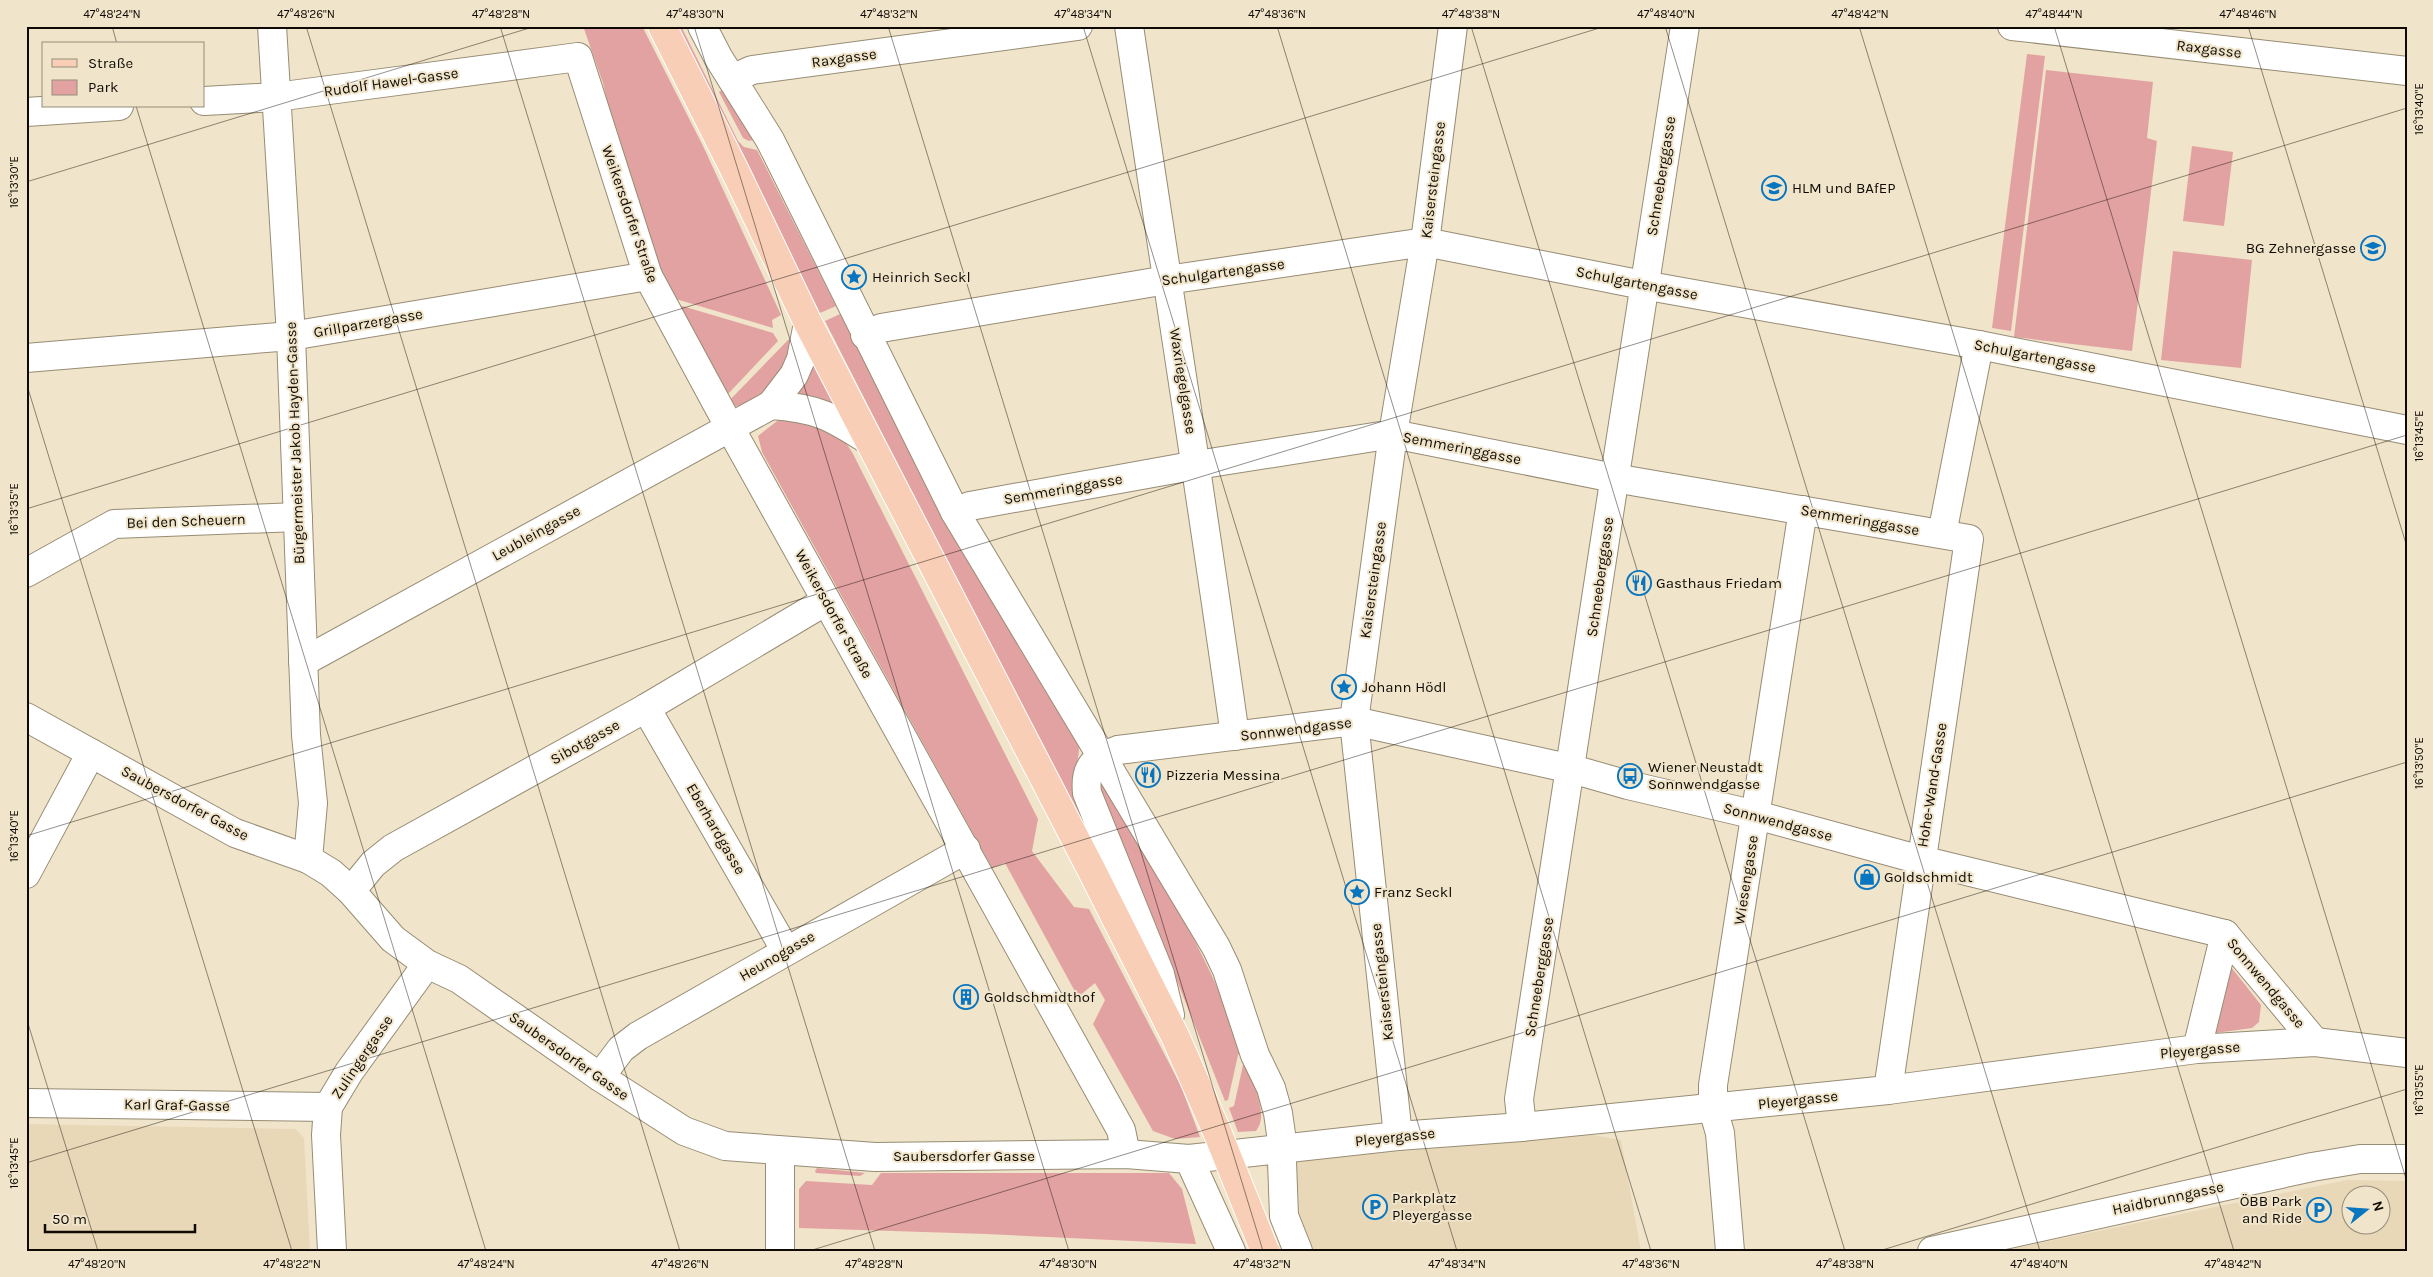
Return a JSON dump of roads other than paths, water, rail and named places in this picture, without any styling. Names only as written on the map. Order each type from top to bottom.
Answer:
[{"type":"main road","points":[[662,26],[735,171],[808,323],[1175,1036],[1218,1134],[1265,1251]]},
{"type":"street","name":"Bürgermeister Jakob Hayden-Gasse","points":[[272,26],[291,336],[302,662],[306,735],[313,803],[308,859]]},
{"type":"street","points":[[702,26],[770,140],[955,512],[1216,947],[1227,970],[1255,1055],[1271,1088],[1278,1113],[1282,1150],[1284,1216],[1298,1251]]},
{"type":"street","name":"Raxgasse","points":[[732,79],[752,70],[1078,26]]},
{"type":"street","name":"Waxriegelgasse","points":[[1129,26],[1197,465],[1235,736]]},
{"type":"street","name":"Kaisersteingasse","points":[[1398,1136],[1354,720],[1393,434],[1425,242],[1453,26]]},
{"type":"street","name":"Schneeberggasse","points":[[1522,1127],[1519,1099],[1572,769],[1643,285],[1685,26]]},
{"type":"street","name":"Raxgasse","points":[[2012,26],[2049,28],[2407,71]]},
{"type":"street","name":"Rudolf Hawel-Gasse","points":[[205,101],[276,97],[578,58]]},
{"type":"street","name":"Weikersdorfer Straße","points":[[578,58],[648,276],[729,426],[1121,1130],[1126,1154]]},
{"type":"street","points":[[26,112],[88,108]]},
{"type":"street","name":"Schulgartengasse","points":[[865,334],[881,328],[1167,280],[1425,242],[1643,285],[1979,345],[2407,430]]},
{"type":"street","name":"Grillparzergasse","points":[[26,358],[291,336],[648,276]]},
{"type":"street","name":"Leubleingasse","points":[[302,662],[729,426],[771,405],[794,375],[801,359],[808,323]]},
{"type":"street","points":[[1942,534],[1979,345]]},
{"type":"street","points":[[771,405],[796,407],[822,413],[868,440]]},
{"type":"street","name":"Semmeringgasse","points":[[955,512],[970,506],[1197,465],[1393,434],[1614,478],[1969,539]]},
{"type":"street","name":"Wiesengasse","points":[[1730,1251],[1720,1133],[1713,1109],[1713,1086],[1803,510]]},
{"type":"street","name":"Bei den Scheuern","points":[[26,573],[114,524],[298,517]]},
{"type":"street","name":"Hohe-Wand-Gasse","points":[[1888,1090],[1969,539]]},
{"type":"street","name":"Sibotgasse","points":[[351,891],[373,864],[393,848],[646,708],[826,601]]},
{"type":"street","name":"Eberhardgasse","points":[[646,708],[786,951]]},
{"type":"street","name":"Saubersdorfer Gasse","points":[[26,717],[235,833],[308,859],[330,873],[351,891],[393,939],[427,964],[459,979],[600,1077],[684,1131],[725,1146],[780,1152],[875,1157],[1126,1154],[1189,1159]]},
{"type":"street","name":"Sonnwendgasse","points":[[1102,756],[1118,750],[1354,720],[1572,769],[1628,785],[1756,815],[1921,860],[2225,934],[2315,1042]]},
{"type":"street","points":[[26,874],[91,753]]},
{"type":"street","points":[[1102,756],[1090,766],[1085,779],[1087,793],[1160,974],[1175,1036]]},
{"type":"street","name":"Heunogasse","points":[[600,1077],[621,1049],[638,1036],[966,849]]},
{"type":"street","points":[[2197,1049],[2225,934]]},
{"type":"street","name":"Zulingergasse","points":[[332,1251],[326,1135],[328,1107],[349,1072],[427,964]]},
{"type":"street","name":"Pleyergasse","points":[[1189,1159],[1398,1136],[1522,1127],[1888,1090],[2197,1049],[2315,1042],[2407,1053]]},
{"type":"street","name":"Karl Graf-Gasse","points":[[26,1103],[328,1107]]},
{"type":"street","points":[[780,1152],[780,1251]]},
{"type":"street","points":[[1189,1159],[1231,1251]]},
{"type":"street","name":"Haidbrunngasse","points":[[1932,1251],[2312,1166],[2360,1159],[2407,1159]]},
{"type":"place","name":"HLM und BAfEP","points":[[1774,188]]},
{"type":"place","name":"BG Zehnergasse","points":[[2373,248]]},
{"type":"place","name":"Heinrich Seckl","points":[[854,277]]},
{"type":"place","name":"Gasthaus Friedam","points":[[1639,583]]},
{"type":"place","name":"Johann Hödl","points":[[1344,687]]},
{"type":"place","name":"Pizzeria Messina","points":[[1148,775]]},
{"type":"place","name":"Wiener Neustadt Sonnwendgasse","points":[[1630,776]]},
{"type":"place","name":"Goldschmidt","points":[[1867,877]]},
{"type":"place","name":"Franz Seckl","points":[[1357,892]]},
{"type":"place","name":"Goldschmidthof","points":[[966,997]]},
{"type":"place","name":"Parkplatz Pleyergasse","points":[[1375,1207]]},
{"type":"place","name":"ÖBB Park and Ride","points":[[2319,1210]]}]
